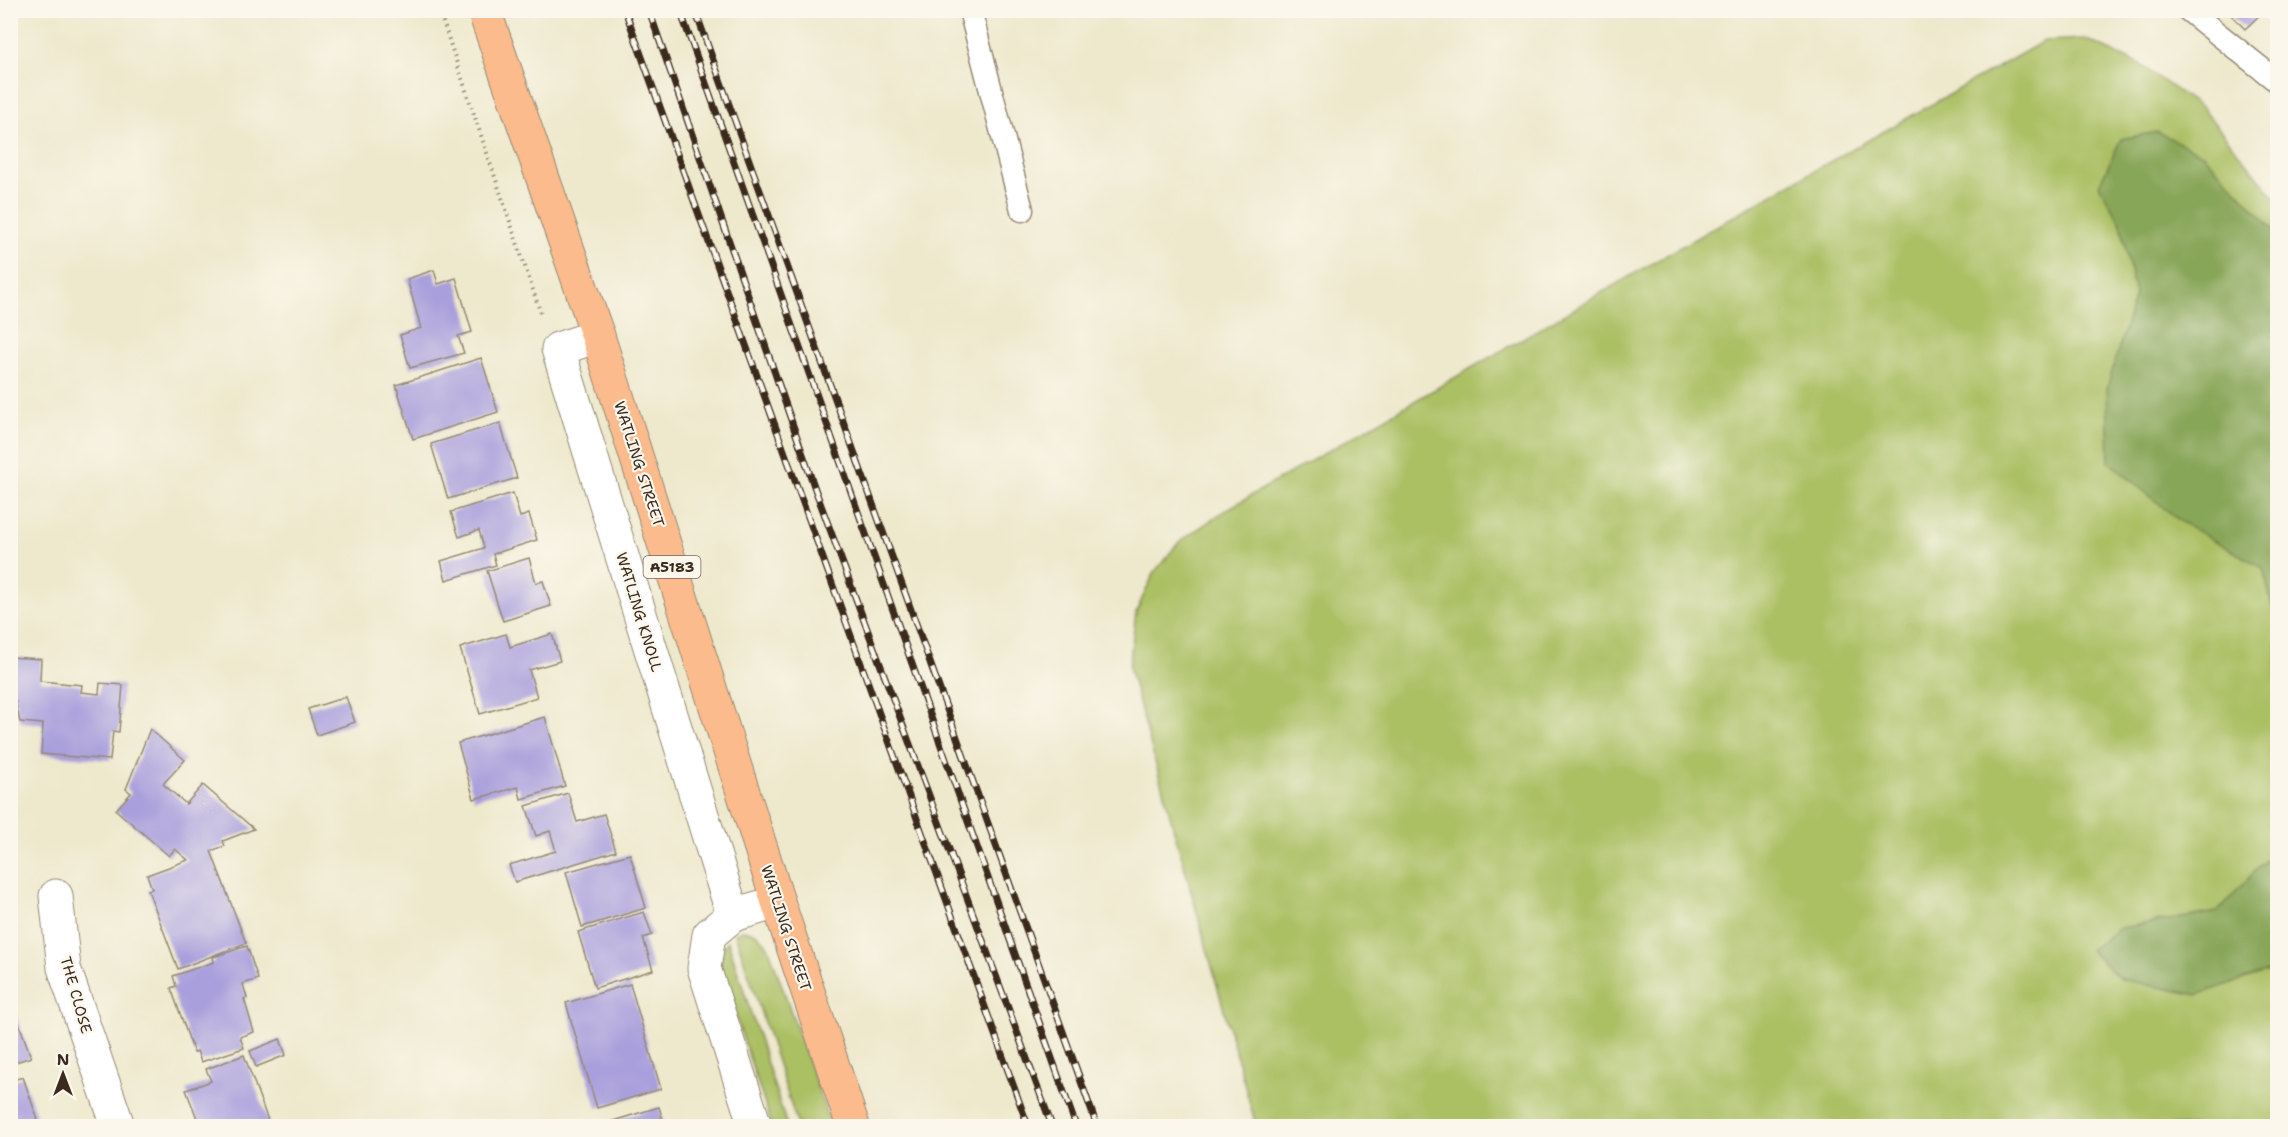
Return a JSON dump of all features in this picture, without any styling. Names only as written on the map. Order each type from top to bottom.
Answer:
[{"type":"main road","name":"WATLING STREET","points":[[484,10],[598,336],[777,902],[853,1126]]},
{"type":"street","name":"WATLING KNOLL","points":[[598,336],[558,349],[733,915]]},
{"type":"street","name":"THE CLOSE","points":[[56,896],[64,968],[118,1126]]},
{"type":"street","points":[[755,1126],[704,968],[709,935],[733,915],[777,902]]},
{"type":"lane","points":[[970,10],[1022,210]]},
{"type":"lane","points":[[2188,10],[2277,82]]},
{"type":"path","points":[[439,10],[544,322]]},
{"type":"green space","points":[[2085,39],[2139,64],[2203,109],[2277,200],[2277,1126],[1256,1126],[1129,667],[1136,612],[1154,573],[1179,542],[1226,510],[1741,212],[2044,41]]},
{"type":"green space","points":[[2157,132],[2203,154],[2277,233],[2277,626],[2263,568],[2181,522],[2109,462],[2107,388],[2135,295],[2121,224],[2099,185],[2121,139]]},
{"type":"green space","points":[[2277,783],[2277,968],[2197,995],[2120,979],[2090,950],[2120,928],[2217,912],[2274,851]]},
{"type":"green space","points":[[743,930],[756,933],[768,946],[831,1126],[798,1126],[735,933]]},
{"type":"green space","points":[[728,941],[787,1126],[772,1126],[724,982],[721,955]]},
{"type":"building","points":[[2226,10],[2265,10],[2245,29]]},
{"type":"building","points":[[434,270],[438,284],[456,278],[472,332],[458,336],[464,353],[410,368],[400,335],[421,328],[407,279]]},
{"type":"building","points":[[481,358],[498,412],[413,439],[396,385]]},
{"type":"building","points":[[500,423],[517,478],[448,499],[431,444]]},
{"type":"building","points":[[513,493],[520,517],[529,514],[537,540],[493,554],[496,565],[446,580],[441,561],[484,548],[479,530],[459,537],[451,512]]},
{"type":"building","points":[[529,558],[536,583],[543,581],[551,606],[503,621],[487,571]]},
{"type":"building","points":[[506,634],[510,647],[552,634],[560,661],[529,670],[537,697],[480,714],[460,648]]},
{"type":"building","points":[[10,657],[41,659],[40,681],[82,685],[81,692],[99,694],[100,683],[123,685],[119,732],[113,731],[110,760],[41,754],[43,724],[20,722],[10,678]]},
{"type":"building","points":[[346,697],[355,722],[317,735],[308,709]]},
{"type":"building","points":[[545,717],[565,786],[521,799],[518,787],[474,799],[458,743]]},
{"type":"building","points":[[150,729],[185,760],[163,784],[186,804],[203,785],[254,829],[223,841],[225,846],[211,851],[246,943],[178,969],[148,890],[152,889],[147,875],[188,860],[175,849],[169,856],[116,810],[131,793],[126,789]]},
{"type":"building","points":[[568,793],[577,822],[604,814],[616,851],[515,882],[509,865],[556,851],[550,831],[536,836],[526,806]]},
{"type":"building","points":[[630,854],[646,908],[582,927],[566,872]]},
{"type":"building","points":[[644,912],[652,935],[643,938],[653,970],[595,988],[578,932]]},
{"type":"building","points":[[247,946],[258,979],[243,984],[247,998],[244,999],[254,1032],[240,1037],[244,1048],[201,1062],[197,1051],[194,1053],[171,988],[176,986],[173,976],[214,962],[213,957]]},
{"type":"building","points":[[630,984],[661,1089],[597,1108],[566,1003]]},
{"type":"building","points":[[10,998],[31,1057],[10,1064]]},
{"type":"building","points":[[280,1039],[286,1055],[256,1067],[250,1051]]},
{"type":"building","points":[[244,1055],[270,1126],[200,1126],[186,1090],[211,1081],[206,1069]]},
{"type":"building","points":[[23,1077],[40,1126],[10,1126],[10,1081]]},
{"type":"building","points":[[659,1107],[664,1124],[673,1122],[674,1126],[604,1126],[603,1124]]},
{"type":"railway","points":[[625,10],[1028,1126]]},
{"type":"railway","points":[[649,10],[815,489],[1052,1126]]},
{"type":"railway","points":[[680,10],[1076,1126]]},
{"type":"railway","points":[[695,10],[1097,1126]]}]
